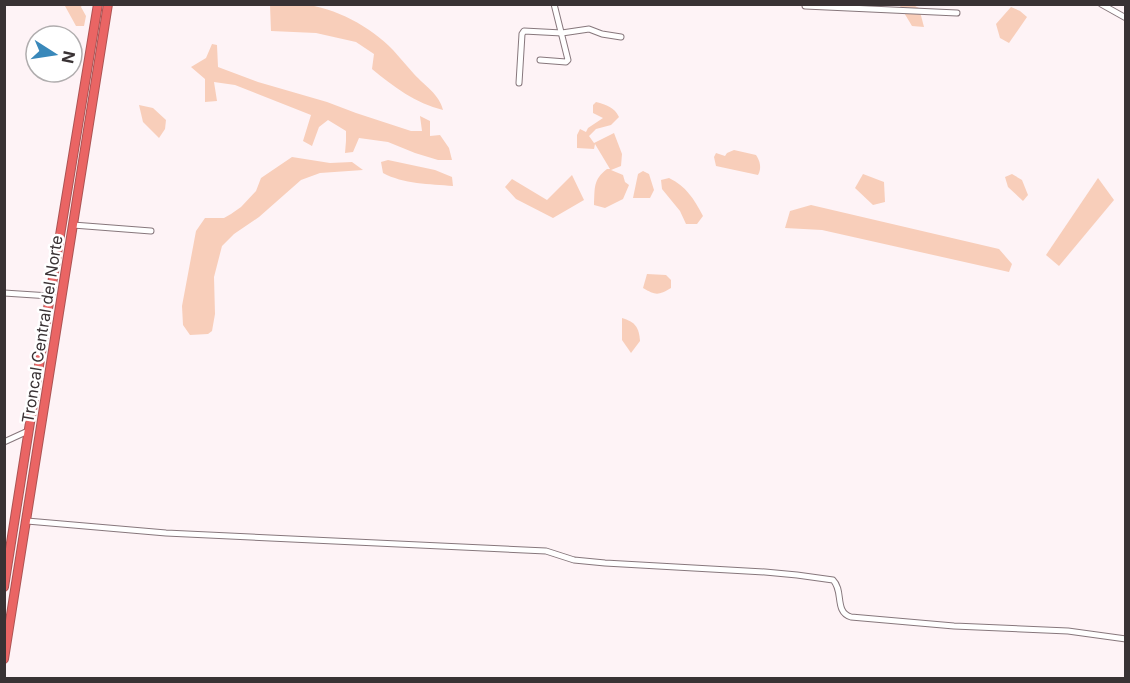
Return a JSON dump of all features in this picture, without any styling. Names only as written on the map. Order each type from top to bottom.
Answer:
[{"type":"highway","name":"Troncal Central del Norte","points":[[4,587],[98,4]]},
{"type":"highway","name":"Troncal Central del Norte","points":[[4,659],[108,4]]},
{"type":"street","points":[[540,60],[566,62],[568,60],[554,4]]},
{"type":"street","points":[[806,4],[805,6],[957,13]]},
{"type":"street","points":[[1101,4],[1125,18]]},
{"type":"street","points":[[519,82],[524,30],[562,33],[589,29],[621,37]]},
{"type":"street","points":[[73,225],[151,231]]},
{"type":"street","points":[[4,293],[50,296]]},
{"type":"street","points":[[4,442],[28,431]]},
{"type":"street","points":[[27,521],[166,533],[546,551],[574,560],[605,563],[797,575],[833,580],[838,587],[841,610],[846,616],[851,617],[954,626],[1068,632],[1125,639]]},
{"type":"shaded area","points":[[82,5],[86,16],[84,26],[84,24],[75,24],[65,6]]},
{"type":"shaded area","points":[[270,5],[315,6],[339,14],[363,26],[393,50],[435,95],[443,110],[414,99],[380,76],[372,69],[374,54],[356,42],[316,33],[271,31]]},
{"type":"shaded area","points":[[900,6],[919,8],[924,27],[912,26]]},
{"type":"shaded area","points":[[1011,7],[1027,17],[1009,43],[1000,38],[996,24]]},
{"type":"shaded area","points":[[212,44],[217,45],[218,67],[258,82],[327,102],[411,131],[422,131],[420,116],[430,121],[430,136],[440,135],[449,148],[452,160],[438,160],[388,142],[359,138],[353,152],[345,153],[346,131],[328,120],[319,127],[312,146],[303,141],[311,115],[235,85],[214,82],[217,101],[205,102],[205,79],[191,67],[206,58]]},
{"type":"shaded area","points":[[596,102],[610,107],[619,117],[611,125],[596,129],[589,136],[594,143],[614,133],[622,154],[621,166],[611,170],[623,175],[625,182],[629,185],[623,199],[605,208],[594,205],[595,189],[599,177],[610,169],[595,144],[594,149],[577,148],[577,135],[580,129],[586,132],[588,128],[603,118],[593,113],[593,105]]},
{"type":"shaded area","points":[[139,105],[153,108],[166,120],[165,129],[159,138],[143,122]]},
{"type":"shaded area","points":[[734,150],[756,155],[760,165],[758,175],[716,166],[714,157],[716,153],[725,156]]},
{"type":"shaded area","points":[[292,157],[330,163],[352,162],[363,170],[320,173],[301,180],[259,217],[234,234],[222,246],[214,277],[215,314],[212,331],[208,334],[190,335],[183,325],[182,306],[196,231],[205,218],[224,218],[241,207],[256,191],[261,178]]},
{"type":"shaded area","points":[[388,160],[435,170],[452,177],[453,186],[417,183],[391,177],[383,173],[381,162]]},
{"type":"shaded area","points":[[643,171],[649,174],[654,190],[650,198],[633,198],[638,174]]},
{"type":"shaded area","points":[[863,174],[884,182],[885,202],[873,205],[855,188]]},
{"type":"shaded area","points":[[1012,174],[1022,180],[1028,195],[1023,201],[1008,187],[1005,177]]},
{"type":"shaded area","points":[[572,175],[584,200],[553,218],[516,199],[505,187],[512,179],[547,200]]},
{"type":"shaded area","points":[[669,178],[685,189],[696,204],[703,216],[697,224],[686,224],[680,211],[662,189],[661,180]]},
{"type":"shaded area","points":[[1098,178],[1114,200],[1059,266],[1046,255]]},
{"type":"shaded area","points":[[811,205],[999,249],[1012,264],[1009,272],[822,230],[785,228],[790,211]]},
{"type":"shaded area","points":[[647,274],[666,275],[671,280],[671,288],[657,294],[643,288]]},
{"type":"shaded area","points":[[622,318],[633,323],[639,332],[640,341],[631,353],[622,340]]}]
